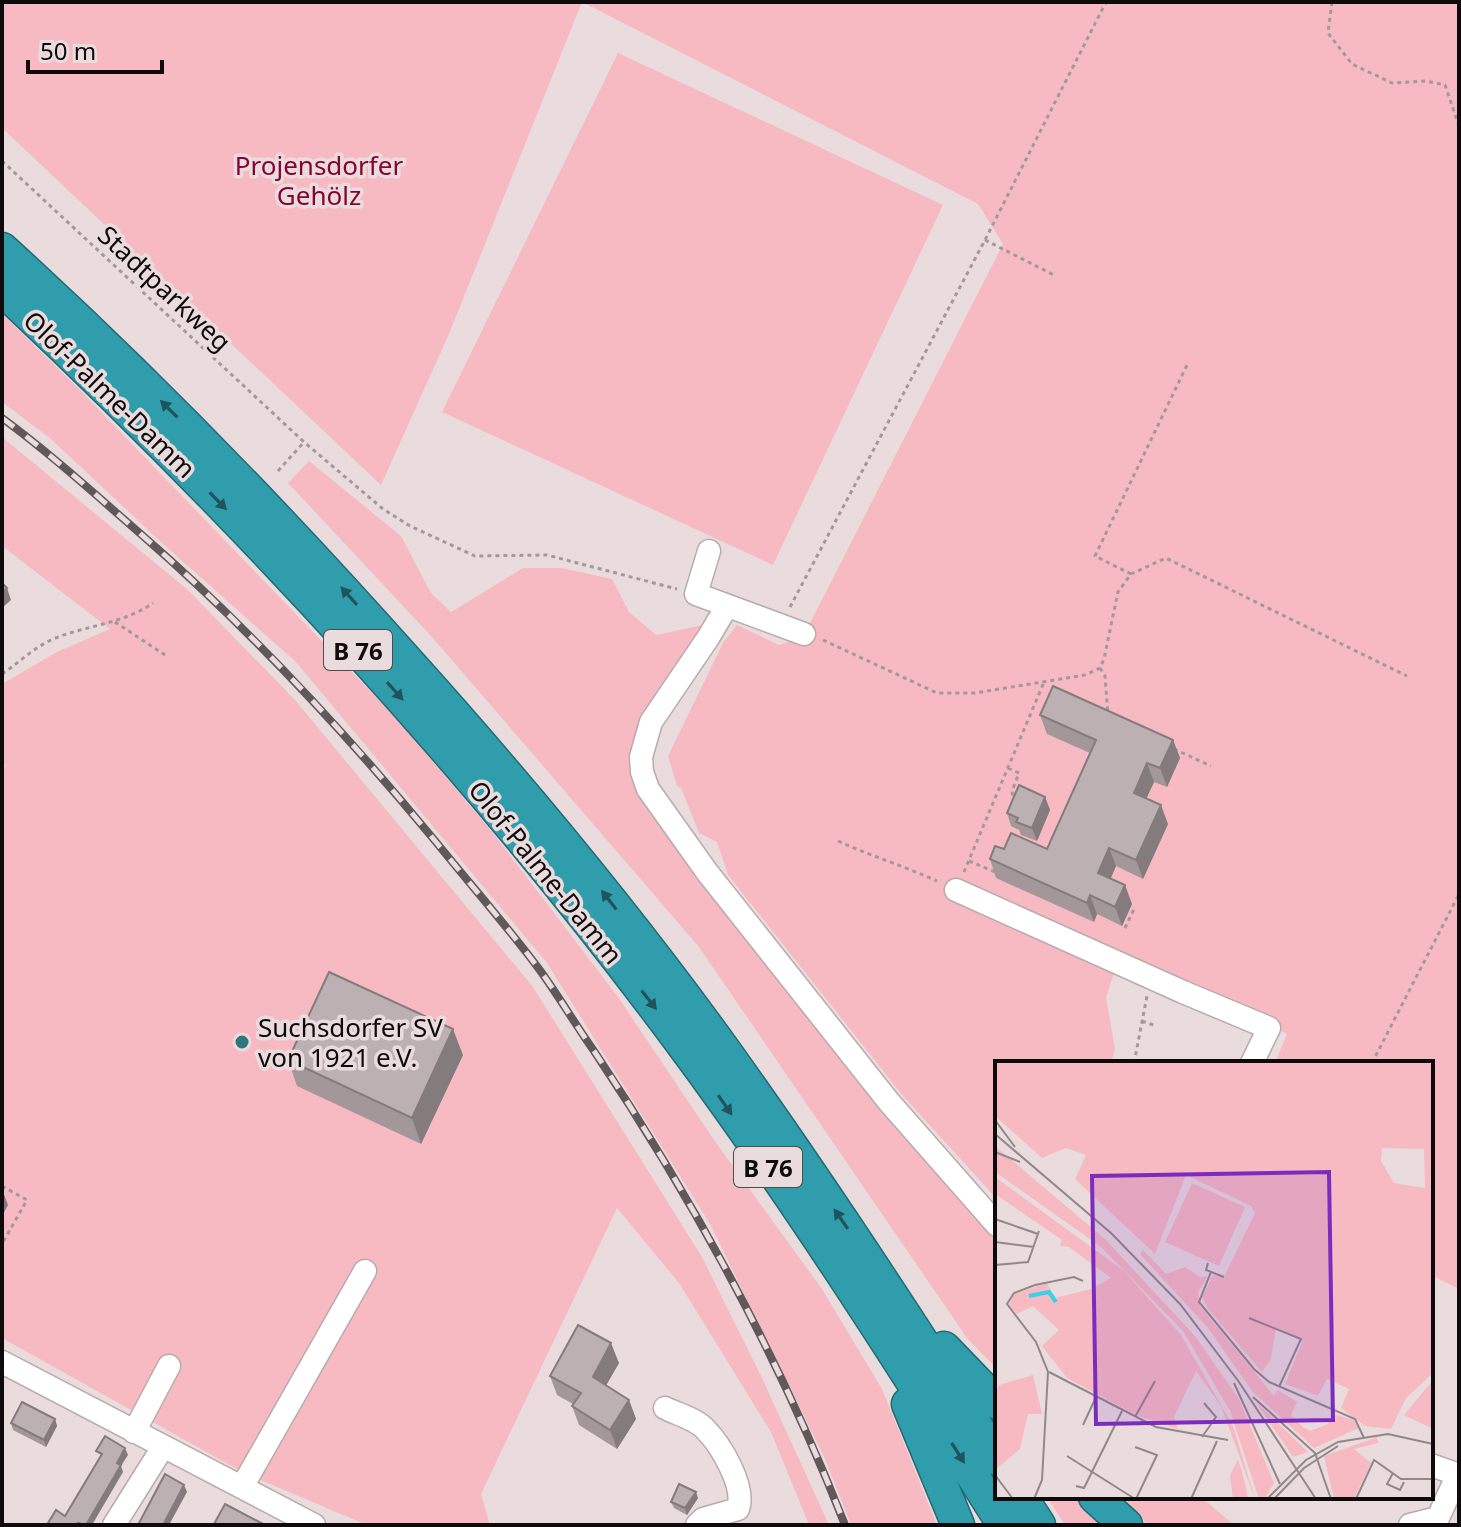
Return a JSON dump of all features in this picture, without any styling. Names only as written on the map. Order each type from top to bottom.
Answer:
[{"type":"highway","name":"Olof-Palme-Damm","points":[[2,249],[191,430],[334,579],[529,800],[715,1039],[871,1288],[1004,1525]]},
{"type":"highway","name":"Olof-Palme-Damm","points":[[2,289],[181,462],[284,569],[497,808],[559,883],[871,1288],[995,1456]]},
{"type":"highway","points":[[871,1288],[995,1401]]},
{"type":"highway","points":[[871,1288],[921,1432],[958,1525]]},
{"type":"highway","points":[[1022,1499],[1039,1525]]},
{"type":"highway","points":[[1097,1499],[1126,1525]]},
{"type":"street","points":[[709,551],[696,594],[804,634]]},
{"type":"street","points":[[727,606],[651,722],[641,757],[648,789],[707,872],[889,1102],[995,1223]]},
{"type":"street","points":[[956,890],[1269,1028],[1253,1061]]},
{"type":"street","points":[[242,1487],[365,1271]]},
{"type":"street","points":[[3,1365],[314,1525]]},
{"type":"street","points":[[134,1432],[169,1366]]},
{"type":"street","points":[[665,1408],[704,1427],[725,1458],[740,1489],[738,1509],[703,1519],[697,1525]]},
{"type":"street","points":[[114,1525],[163,1447]]},
{"type":"street","points":[[1410,1525],[1438,1518],[1458,1475],[1433,1466]]},
{"type":"path","points":[[766,619],[790,608],[985,240],[1106,2]]},
{"type":"path","points":[[1332,2],[1328,33],[1352,64],[1392,83],[1426,81],[1445,85],[1459,126]]},
{"type":"path","name":"Stadtparkweg","points":[[2,161],[304,442],[383,509],[410,526],[466,554],[547,555],[696,594]]},
{"type":"path","points":[[985,240],[1054,275]]},
{"type":"path","points":[[1131,574],[1095,556],[1188,363]]},
{"type":"path","points":[[278,471],[304,442]]},
{"type":"path","points":[[1109,720],[1105,676],[1100,668],[1118,592],[1131,574],[1166,558],[1407,676]]},
{"type":"path","points":[[2,674],[30,651],[55,638],[135,616],[153,603]]},
{"type":"path","points":[[115,622],[165,655]]},
{"type":"path","points":[[804,634],[840,646],[937,693],[975,693],[1085,675],[1100,668]]},
{"type":"path","points":[[838,841],[878,859],[892,860],[956,890],[1044,682]]},
{"type":"path","points":[[1167,746],[1211,766]]},
{"type":"path","points":[[1008,768],[1019,773],[1012,791],[1014,803]]},
{"type":"path","points":[[969,861],[995,872]]},
{"type":"path","points":[[1373,1061],[1459,894]]},
{"type":"path","points":[[1125,928],[1134,909]]},
{"type":"path","points":[[1134,1061],[1151,977]]},
{"type":"path","points":[[1142,1021],[1156,1026]]},
{"type":"path","points":[[2,1186],[27,1200],[2,1244]]},
{"type":"green space","name":"Projensdorfer Gehölz","points":[[2,2],[582,2],[449,334],[381,485],[2,128]]},
{"type":"green space","points":[[582,2],[1459,2],[1459,1289],[1433,1276],[1433,1061],[1276,1061],[1287,1034],[1120,954],[1106,998],[1115,1049],[1112,1061],[995,1061],[995,1197],[903,1096],[728,875],[717,842],[699,833],[681,788],[677,786],[668,756],[723,643],[737,625],[779,645],[803,637],[1003,244],[978,204]]},
{"type":"green space","points":[[618,53],[943,205],[773,565],[442,412]]},
{"type":"green space","points":[[2,314],[78,388],[395,717],[493,833],[618,997],[714,1140],[822,1289],[882,1389],[937,1525],[851,1525],[825,1459],[710,1224],[547,963],[296,662],[51,439],[2,402]]},
{"type":"green space","name":"Suchsdorfer SV von 1921 e.V.","points":[[2,437],[188,590],[295,700],[533,987],[702,1257],[762,1378],[829,1525],[809,1525],[771,1432],[679,1283],[617,1208],[481,1494],[490,1525],[367,1525],[244,1473],[2,1338],[2,769],[8,764],[2,767],[2,684],[57,652],[110,629],[2,546]]},
{"type":"green space","points":[[309,461],[401,536],[431,593],[451,612],[523,568],[562,568],[612,579],[629,612],[656,635],[703,625],[640,726],[644,798],[653,815],[974,1210],[995,1229],[995,1367],[967,1338],[699,947],[432,637],[288,483]]},
{"type":"green space","points":[[1048,1499],[1081,1499],[1109,1525],[1065,1525]]},
{"type":"green space","points":[[1123,1499],[1203,1499],[1234,1525],[1148,1525]]},
{"type":"building","points":[[1053,686],[1173,740],[1160,768],[1147,763],[1134,793],[1161,805],[1136,860],[1109,848],[1098,873],[1125,885],[1115,907],[1090,895],[1087,903],[990,859],[995,846],[1004,849],[1011,833],[1047,849],[1096,740],[1040,715]]},
{"type":"building","points":[[1019,785],[1045,797],[1032,828],[1016,822],[1018,818],[1007,813]]},
{"type":"building","points":[[329,972],[453,1029],[412,1118],[288,1060]]},
{"type":"building","points":[[578,1325],[611,1343],[593,1377],[629,1400],[610,1430],[572,1406],[581,1393],[550,1376]]},
{"type":"building","points":[[22,1402],[55,1419],[44,1440],[11,1423]]},
{"type":"building","points":[[105,1436],[125,1448],[117,1463],[121,1465],[86,1525],[51,1525],[48,1523],[56,1510],[65,1516],[102,1454],[96,1451]]},
{"type":"building","points":[[165,1474],[184,1485],[163,1525],[138,1525]]},
{"type":"building","points":[[679,1484],[696,1492],[685,1508],[671,1502]]},
{"type":"building","points":[[225,1504],[265,1525],[214,1524]]},
{"type":"railway","points":[[2,418],[183,571],[259,645],[402,801],[539,969],[631,1107],[700,1222],[763,1341],[820,1463],[845,1525]]},
{"type":"place","name":"Suchsdorfer SV von 1921 e.V.","points":[[242,1042]]}]
